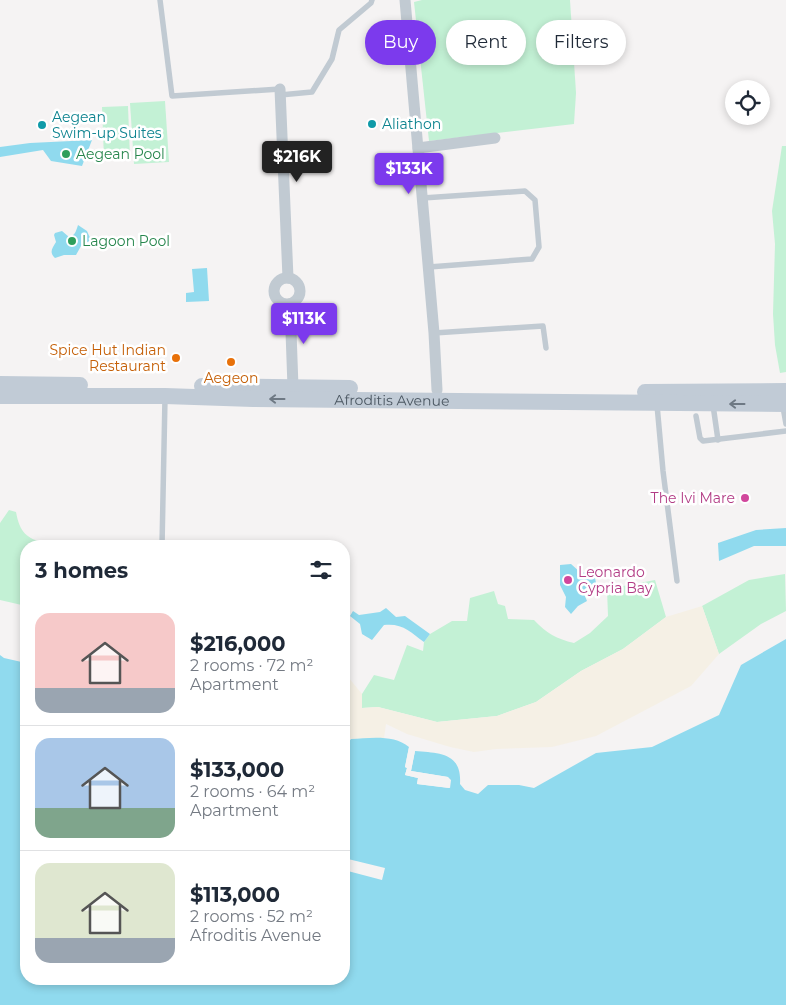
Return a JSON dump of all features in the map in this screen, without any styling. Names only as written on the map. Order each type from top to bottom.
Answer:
[{"type":"main road","name":"Afroditis Avenue","points":[[0,391],[293,387],[785,400]]},
{"type":"main road","name":"Afroditis Avenue","points":[[0,391],[253,399],[713,404],[785,400]]},
{"type":"street","points":[[406,0],[434,333],[437,390]]},
{"type":"street","points":[[280,92],[288,278]]},
{"type":"street","points":[[418,148],[495,138]]},
{"type":"street","points":[[288,278],[296,281],[300,288],[297,299],[290,304],[280,302],[274,292],[278,281],[288,278]]},
{"type":"street","points":[[290,304],[293,387]]},
{"type":"lane","points":[[160,0],[172,96],[312,92],[332,59],[339,30],[371,3],[372,0]]},
{"type":"lane","points":[[422,198],[525,191],[535,200],[539,246],[532,259],[428,267]]},
{"type":"lane","points":[[434,333],[543,326],[546,348]]},
{"type":"lane","points":[[162,540],[165,396]]},
{"type":"lane","points":[[785,400],[786,424]]},
{"type":"lane","points":[[657,403],[663,471],[677,581]]},
{"type":"lane","points":[[713,404],[718,440]]},
{"type":"lane","points":[[696,416],[701,440],[718,440],[786,431]]},
{"type":"green space","points":[[422,0],[570,0],[571,20],[536,20],[536,65],[574,65],[576,93],[574,124],[429,141],[421,65],[436,65],[436,20],[416,20],[414,2]]},
{"type":"green space","points":[[165,101],[169,162],[134,164],[130,103]]},
{"type":"green space","points":[[128,106],[130,158],[104,159],[102,107]]},
{"type":"green space","points":[[782,146],[786,146],[786,372],[780,373],[775,345],[773,314],[775,244],[772,211]]},
{"type":"green space","points":[[9,510],[16,512],[22,530],[29,537],[37,540],[20,540],[20,605],[0,600],[0,523]]},
{"type":"green space","points":[[785,574],[786,611],[761,624],[719,654],[702,606],[749,580]]},
{"type":"green space","points":[[655,580],[666,617],[623,649],[581,671],[536,702],[497,716],[437,722],[378,707],[362,708],[362,694],[374,675],[394,680],[407,645],[423,651],[424,642],[430,634],[452,621],[467,621],[470,598],[494,591],[498,604],[505,606],[508,619],[534,620],[552,635],[574,643],[590,633],[608,616],[607,589]]},
{"type":"sand","points":[[702,606],[719,654],[691,686],[596,736],[552,747],[496,749],[474,752],[407,734],[386,724],[384,738],[351,739],[350,737],[350,679],[362,694],[362,708],[378,707],[437,722],[497,716],[536,702],[581,671],[623,649],[666,617]]},
{"type":"water","name":"Aegean Pool","points":[[92,140],[82,166],[51,161],[43,150],[0,157],[0,147],[30,143]]},
{"type":"water","name":"Lagoon Pool","points":[[78,225],[87,231],[91,240],[81,246],[76,255],[64,255],[55,258],[52,249],[56,242],[55,233],[62,231],[69,237],[73,236]]},
{"type":"water","points":[[207,268],[209,301],[186,302],[186,293],[194,292],[192,269]]},
{"type":"water","points":[[786,528],[786,546],[754,546],[719,561],[718,543],[756,530]]},
{"type":"water","points":[[571,564],[581,573],[590,572],[595,578],[596,583],[584,594],[587,601],[578,606],[571,614],[565,607],[566,597],[560,585],[560,565]]},
{"type":"water","points":[[386,608],[396,617],[405,616],[430,634],[424,642],[401,627],[384,625],[372,640],[362,634],[360,624],[350,616],[353,611],[359,615],[380,612]]},
{"type":"water","points":[[786,639],[786,1005],[0,1005],[0,655],[4,658],[20,662],[20,985],[350,985],[350,872],[382,880],[385,868],[350,859],[351,739],[389,738],[409,747],[405,775],[418,778],[417,784],[449,788],[448,777],[411,771],[415,751],[441,754],[453,760],[460,774],[460,784],[465,790],[478,794],[488,785],[519,785],[534,788],[596,753],[652,747],[719,715],[741,665]]},
{"type":"pier","points":[[409,747],[411,748],[409,768],[413,750],[415,751],[411,771],[448,777],[451,780],[450,788],[417,784],[418,778],[405,775],[407,768],[405,767]],"holes":[[[409,771],[411,773],[447,779],[447,785],[420,782],[420,776],[408,773]]]},
{"type":"place","name":"Aliathon","points":[[372,124]]},
{"type":"place","name":"Aegean Swim-up Suites","points":[[42,125]]},
{"type":"place","name":"Aegean Pool","points":[[66,154]]},
{"type":"place","name":"Lagoon Pool","points":[[72,241]]},
{"type":"place","name":"Spice Hut Indian Restaurant","points":[[176,358]]},
{"type":"place","name":"Aegeon","points":[[231,362]]},
{"type":"place","name":"The Ivi Mare","points":[[745,498]]},
{"type":"place","name":"Leonardo Cypria Bay","points":[[568,580]]}]
